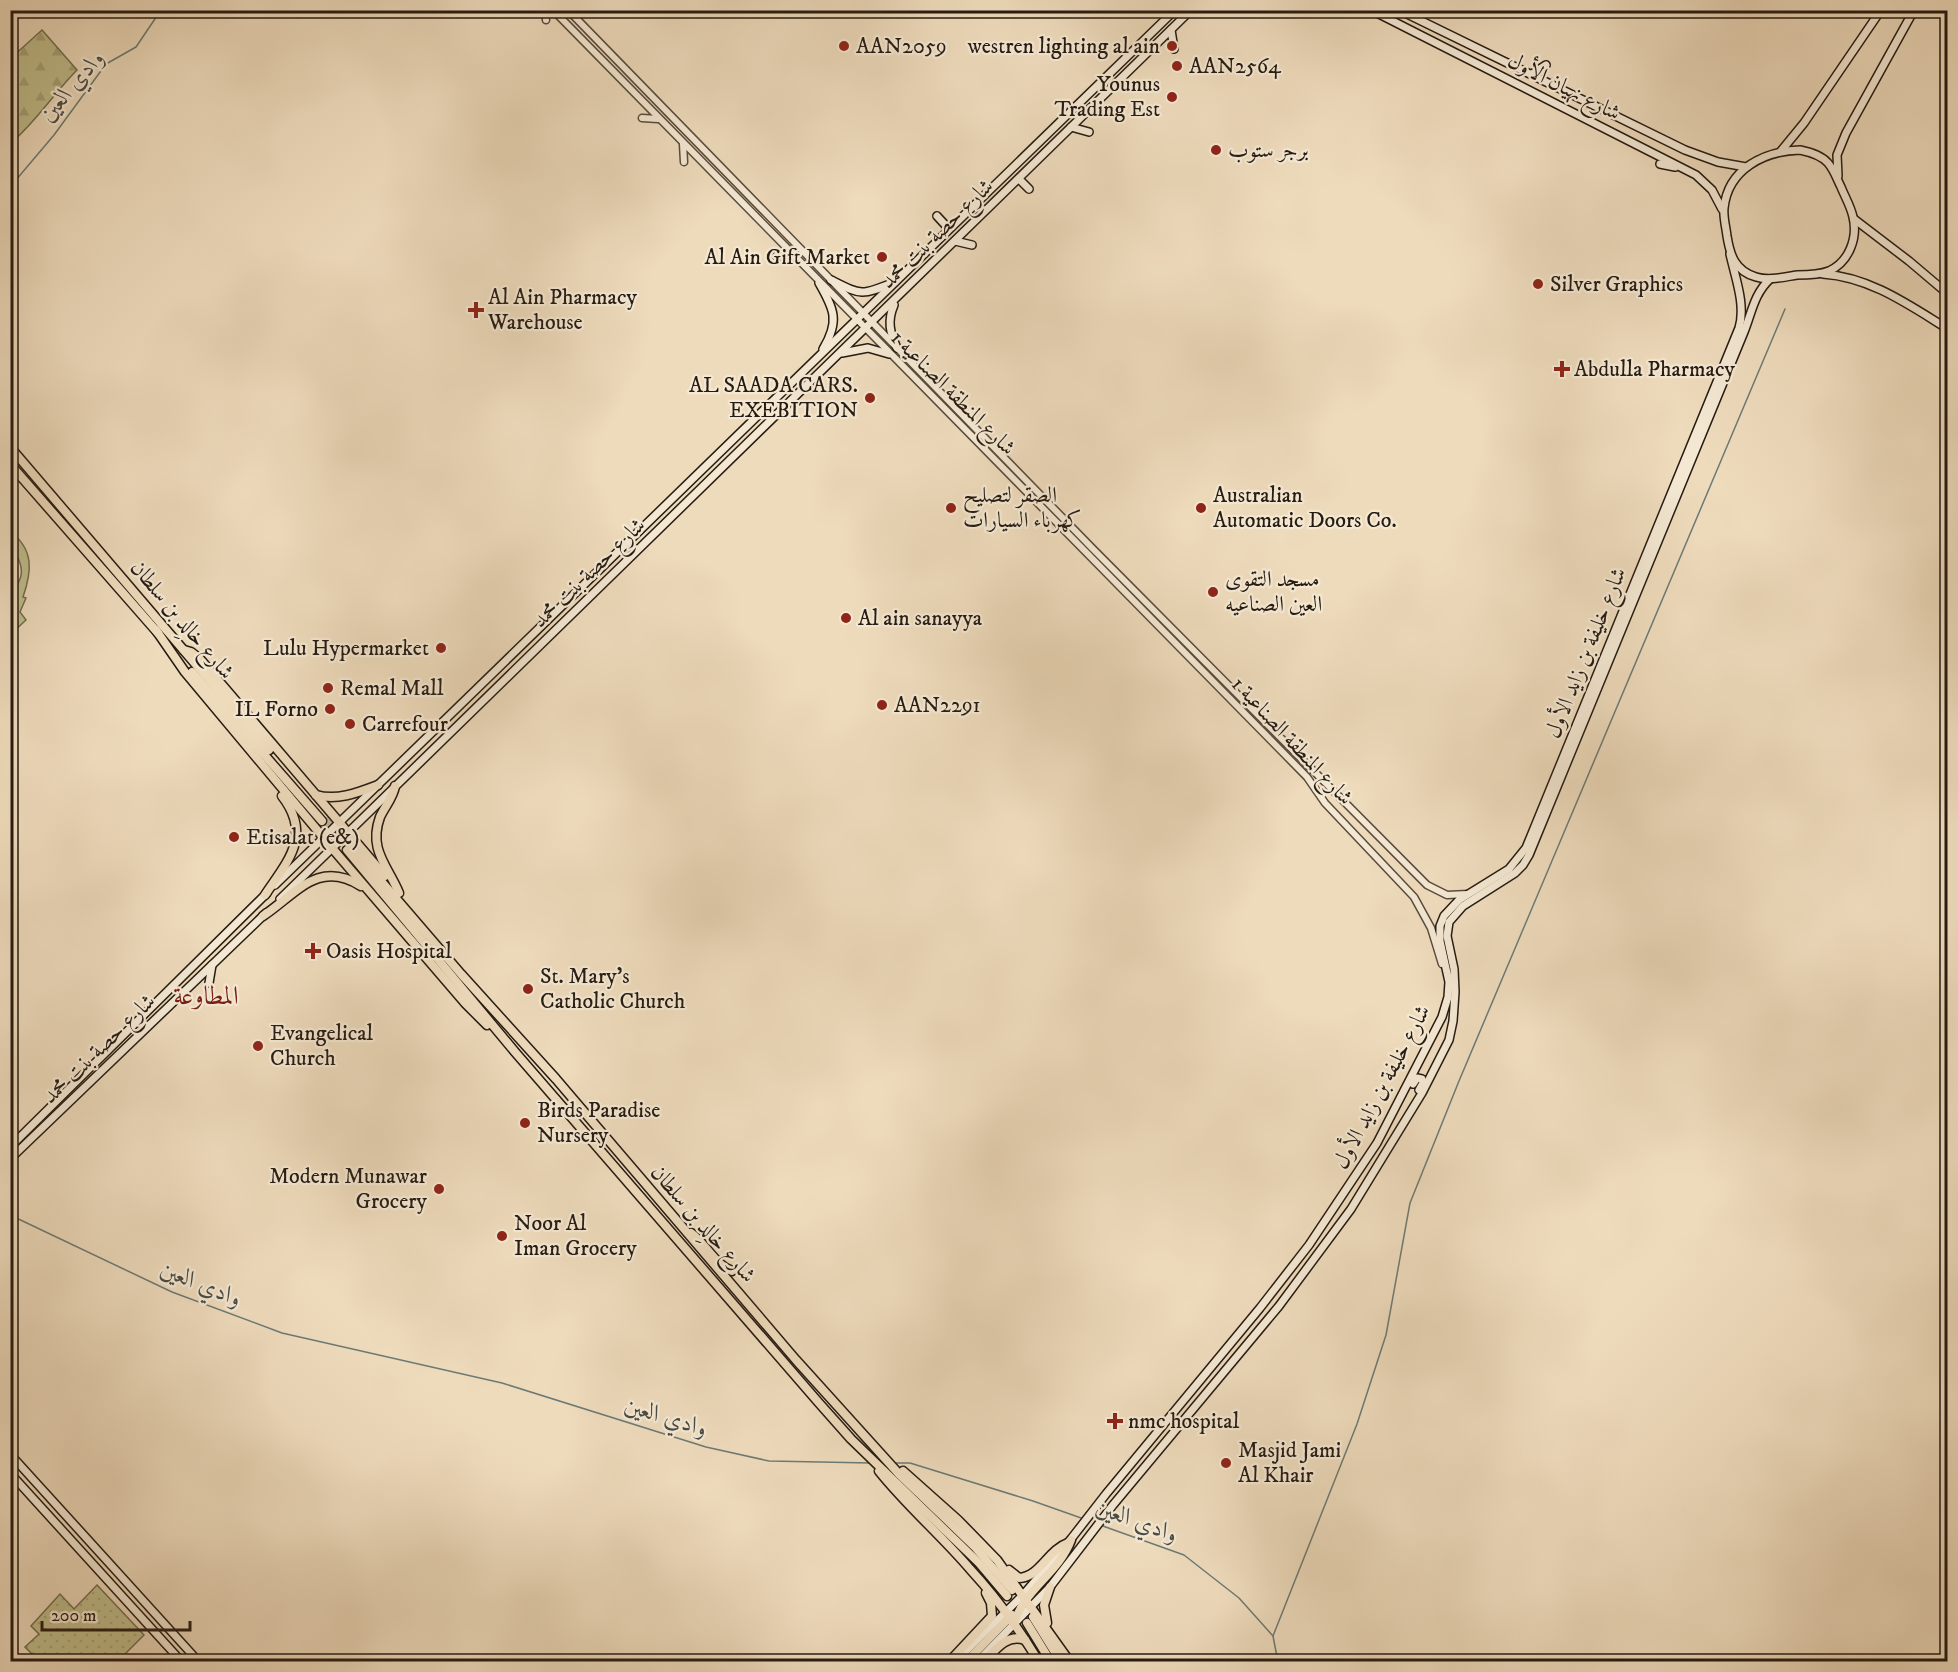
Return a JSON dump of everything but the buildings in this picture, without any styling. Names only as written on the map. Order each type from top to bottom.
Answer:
[{"type":"main road","name":"شارع حصة بنت محمد","points":[[10,1147],[323,838],[1175,10]]},
{"type":"main road","name":"شارع حصة بنت محمد","points":[[10,1159],[263,916],[1191,10]]},
{"type":"main road","name":"شارع نهيان الأول","points":[[1371,10],[1701,178],[1718,199],[1724,214]]},
{"type":"main road","name":"شارع نهيان الأول","points":[[1399,10],[1685,150],[1718,162],[1746,167]]},
{"type":"main road","points":[[1781,151],[1804,123],[1881,10]]},
{"type":"main road","points":[[1840,184],[1836,167],[1841,145],[1914,10]]},
{"type":"main road","points":[[1171,30],[1174,49]]},
{"type":"main road","points":[[1532,74],[1546,65]]},
{"type":"main road","points":[[1071,127],[1089,132]]},
{"type":"main road","points":[[1800,150],[1821,157],[1828,163],[1840,184],[1854,219],[1853,240],[1846,256],[1835,267],[1821,273],[1770,279],[1757,278],[1744,272],[1734,262],[1730,254],[1724,214],[1729,190],[1746,167],[1762,157],[1781,151],[1800,150]]},
{"type":"main road","points":[[1660,165],[1683,168]]},
{"type":"main road","points":[[1019,179],[1029,189]]},
{"type":"main road","points":[[937,216],[949,229]]},
{"type":"main road","points":[[1854,219],[1904,256],[1947,294]]},
{"type":"main road","points":[[955,241],[972,245]]},
{"type":"main road","name":"شارع خليفة بن زايد الأول","points":[[1070,1541],[1303,1254],[1358,1174],[1388,1123],[1442,1017],[1448,997],[1448,975],[1440,941],[1440,927],[1449,909],[1468,894],[1509,869],[1526,848],[1740,324],[1740,297],[1730,254]]},
{"type":"main road","points":[[1821,273],[1849,278],[1875,287],[1947,328]]},
{"type":"main road","name":"شارع خليفة بن زايد الأول","points":[[955,1662],[1009,1618],[1027,1600],[1050,1587],[1113,1505],[1305,1272],[1351,1209],[1407,1120],[1438,1062],[1452,1027],[1455,984],[1447,936],[1449,922],[1463,906],[1515,873],[1529,855],[1744,332],[1752,304],[1758,292],[1770,279]]},
{"type":"main road","points":[[831,280],[849,290],[863,293],[897,280]]},
{"type":"main road","points":[[818,357],[832,333],[834,320],[831,303],[819,283]]},
{"type":"main road","points":[[896,300],[889,324],[891,337],[897,348]]},
{"type":"main road","points":[[839,354],[868,348],[889,354]]},
{"type":"main road","name":"شارع خالِد بن سلطان","points":[[10,447],[184,650],[324,819],[10,464]]},
{"type":"main road","points":[[156,630],[174,659],[323,838],[471,1010],[504,1038]]},
{"type":"main road","points":[[184,650],[200,659],[491,1000],[514,1031]]},
{"type":"main road","points":[[244,742],[287,802],[295,826],[295,845],[291,857],[265,895]]},
{"type":"main road","points":[[316,795],[327,798],[339,797],[378,785]]},
{"type":"main road","points":[[394,786],[392,796],[379,821],[377,838],[381,859],[399,893]]},
{"type":"main road","name":"شارع خالِد بن سلطان","points":[[925,1506],[851,1439],[504,1038],[349,848],[514,1031],[679,1225],[925,1506],[1010,1593]]},
{"type":"main road","points":[[263,916],[303,885],[323,876],[344,877],[371,893]]},
{"type":"main road","points":[[209,983],[212,964]]},
{"type":"main road","points":[[1388,1123],[1397,1114],[1416,1079],[1420,1078],[1423,1083],[1408,1111],[1407,1120]]},
{"type":"main road","points":[[679,1225],[700,1240],[724,1268],[732,1271]]},
{"type":"main road","points":[[10,1454],[199,1662]]},
{"type":"main road","points":[[10,1473],[181,1661]]},
{"type":"main road","points":[[925,1506],[987,1545],[1018,1578],[1032,1574],[1054,1551],[1070,1541]]},
{"type":"main road","points":[[925,1506],[949,1546],[989,1598],[993,1613],[949,1662]]},
{"type":"main road","points":[[972,1534],[997,1560],[1070,1662]]},
{"type":"main road","points":[[966,1662],[1058,1565],[1070,1541]]},
{"type":"main road","points":[[949,1546],[985,1585],[1026,1640],[1038,1661]]},
{"type":"main road","points":[[1050,1587],[1045,1599],[1044,1611],[1050,1632]]},
{"type":"main road","name":"شارع خليفة بن زايد الأول","points":[[976,1662],[1009,1618]]},
{"type":"main road","points":[[1051,1662],[1030,1620],[1061,1662]]},
{"type":"main road","points":[[984,1662],[1004,1642],[1012,1638],[1026,1640]]},
{"type":"street","points":[[545,10],[546,21]]},
{"type":"street","name":"شارع المنطقة الصناعية 1","points":[[553,10],[1312,783],[1325,803],[1414,897],[1428,920],[1442,964],[1448,975]]},
{"type":"street","name":"شارع المنطقة الصناعية 1","points":[[567,10],[1016,470],[1427,885],[1448,895],[1468,894]]},
{"type":"street","points":[[642,118],[658,119]]},
{"type":"street","points":[[683,144],[684,162]]},
{"type":"street","points":[[776,256],[794,257]]},
{"type":"street","points":[[1003,470],[1008,467],[1016,470]]},
{"type":"street","points":[[1266,735],[1274,731]]},
{"type":"green space","points":[[42,30],[77,70],[29,126],[11,143],[11,58]]},
{"type":"green space","points":[[11,532],[24,546],[29,570],[23,597],[26,598],[20,612],[26,620],[11,634],[11,552],[15,561],[14,583],[17,585],[21,565],[13,546]]},
{"type":"green space","points":[[97,1585],[144,1635],[118,1661],[39,1661],[25,1647],[39,1634],[31,1626],[60,1594],[74,1609]]},
{"type":"waterway","name":"وادي العين","points":[[10,187],[54,135],[106,64],[136,47],[161,10]]},
{"type":"waterway","points":[[1273,1636],[1357,1424],[1386,1335],[1410,1203],[1459,1081],[1785,309]]},
{"type":"waterway","name":"وادي العين","points":[[10,1215],[172,1292],[282,1333],[502,1383],[706,1447],[769,1461],[871,1463]]},
{"type":"waterway","name":"وادي العين","points":[[894,1463],[910,1463],[1084,1519]]},
{"type":"waterway","name":"وادي العين","points":[[1100,1525],[1184,1555],[1239,1598],[1273,1636],[1278,1662]]},
{"type":"tunnel","points":[[327,817],[351,846]]},
{"type":"tunnel","points":[[322,821],[347,850]]},
{"type":"place","name":"AAN2059","points":[[844,46]]},
{"type":"place","name":"westren lighting al ain","points":[[1172,46]]},
{"type":"place","name":"AAN2564","points":[[1177,66]]},
{"type":"place","name":"Younus Trading Est","points":[[1172,97]]},
{"type":"place","name":"برجر ستوب","points":[[1216,150]]},
{"type":"place","name":"Al Ain Gift Market","points":[[882,257]]},
{"type":"place","name":"Silver Graphics","points":[[1538,284]]},
{"type":"place","name":"Al Ain Pharmacy Warehouse","points":[[476,310]]},
{"type":"place","name":"Abdulla Pharmacy","points":[[1562,369]]},
{"type":"place","name":"AL SAADA CARS. EXEBITION","points":[[870,398]]},
{"type":"place","name":"الصقر لتصليح كهرباء السيارات","points":[[951,508]]},
{"type":"place","name":"Australian Automatic Doors Co.","points":[[1201,508]]},
{"type":"place","name":"مسجد التقوى العين الصناعيه","points":[[1213,592]]},
{"type":"place","name":"Al ain sanayya","points":[[846,618]]},
{"type":"place","name":"Lulu Hypermarket","points":[[441,648]]},
{"type":"place","name":"Remal Mall","points":[[328,688]]},
{"type":"place","name":"AAN2291","points":[[882,705]]},
{"type":"place","name":"IL Forno","points":[[330,709]]},
{"type":"place","name":"Carrefour","points":[[350,724]]},
{"type":"place","name":"Etisalat (e&)","points":[[234,837]]},
{"type":"place","name":"Oasis Hospital","points":[[313,951]]},
{"type":"place","name":"St. Mary's Catholic Church","points":[[528,989]]},
{"type":"place","name":"Evangelical Church","points":[[258,1046]]},
{"type":"place","name":"Birds Paradise Nursery","points":[[525,1123]]},
{"type":"place","name":"Modern Munawar Grocery","points":[[439,1189]]},
{"type":"place","name":"Noor Al Iman Grocery","points":[[502,1236]]},
{"type":"place","name":"nmc hospital","points":[[1115,1421]]},
{"type":"place","name":"Masjid Jami Al Khair","points":[[1226,1463]]},
{"type":"district","name":"المطاوعة","points":[[206,996]]}]
